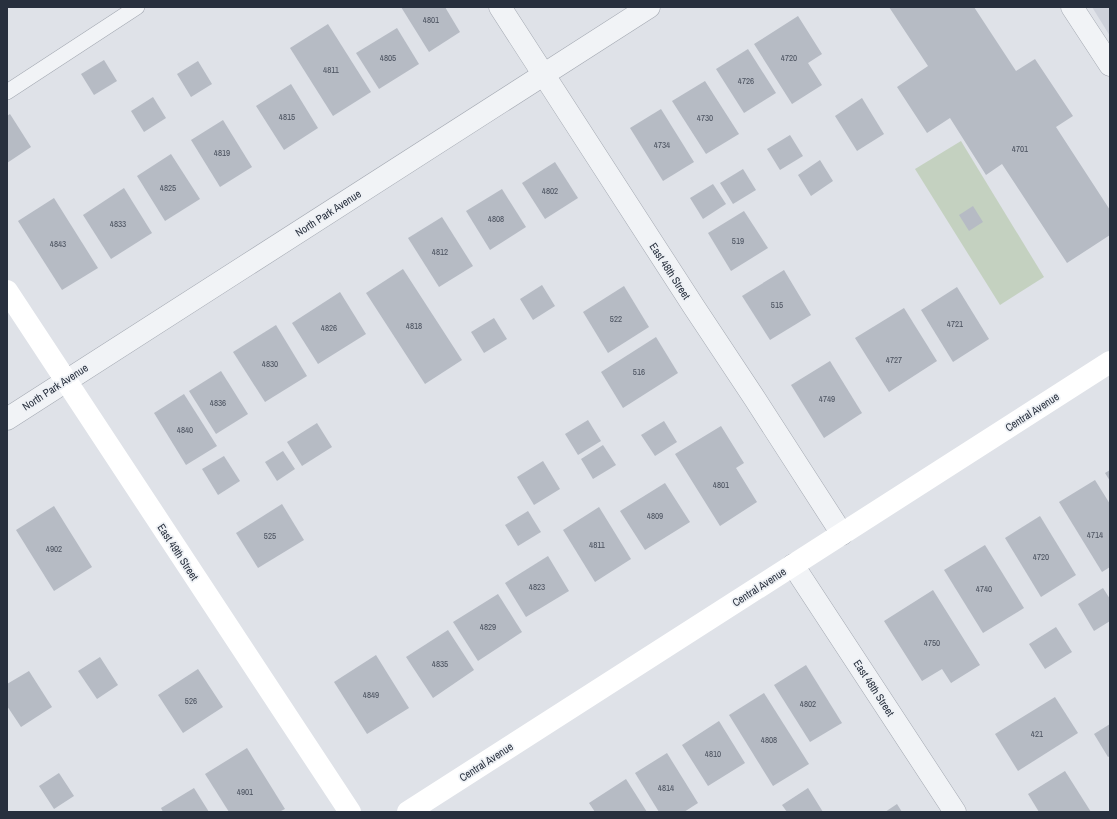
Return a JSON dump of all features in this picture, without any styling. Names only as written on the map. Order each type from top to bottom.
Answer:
[{"type":"main road","name":"East 49th Street","points":[[7,291],[350,812]]},
{"type":"main road","name":"Central Avenue","points":[[408,812],[1110,362]]},
{"type":"street","name":"East 48th Street","points":[[500,7],[842,534]]},
{"type":"street","name":"North Park Avenue","points":[[7,418],[649,7]]},
{"type":"street","points":[[1072,7],[1110,65]]},
{"type":"street","name":"East 48th Street","points":[[793,565],[955,812]]},
{"type":"lane","points":[[7,92],[89,40],[137,7]]},
{"type":"shaded area","points":[[1092,7],[1110,7],[1110,36]]},
{"type":"green space","points":[[961,141],[1044,277],[1000,305],[915,169]]},
{"type":"building","points":[[401,7],[445,7],[460,32],[429,52]]},
{"type":"building","points":[[889,7],[974,7],[1016,71],[1035,59],[1073,116],[1056,127],[1110,210],[1110,235],[1067,263],[1002,164],[986,175],[950,118],[927,133],[897,87],[928,66]]},
{"type":"building","points":[[798,16],[822,54],[808,63],[822,85],[792,104],[754,44]]},
{"type":"building","points":[[328,24],[371,92],[333,116],[290,48]]},
{"type":"building","points":[[397,28],[419,64],[379,89],[356,53]]},
{"type":"building","points":[[748,49],[776,93],[744,113],[716,69]]},
{"type":"building","points":[[104,60],[117,81],[94,95],[81,74]]},
{"type":"building","points":[[198,61],[212,84],[191,97],[177,74]]},
{"type":"building","points":[[705,81],[739,134],[706,154],[672,101]]},
{"type":"building","points":[[291,84],[318,128],[284,150],[256,106]]},
{"type":"building","points":[[153,97],[166,118],[144,132],[131,111]]},
{"type":"building","points":[[862,98],[884,134],[857,151],[835,116]]},
{"type":"building","points":[[661,109],[694,162],[663,181],[630,128]]},
{"type":"building","points":[[10,114],[31,147],[7,163],[7,116]]},
{"type":"building","points":[[223,120],[252,167],[220,187],[191,140]]},
{"type":"building","points":[[790,135],[803,156],[780,170],[767,149]]},
{"type":"building","points":[[171,154],[200,199],[165,221],[137,176]]},
{"type":"building","points":[[820,160],[833,181],[811,196],[798,175]]},
{"type":"building","points":[[555,162],[578,198],[545,219],[522,183]]},
{"type":"building","points":[[743,169],[756,190],[733,204],[720,183]]},
{"type":"building","points":[[713,184],[726,204],[703,219],[690,198]]},
{"type":"building","points":[[124,188],[152,233],[111,259],[83,215]]},
{"type":"building","points":[[502,189],[526,227],[490,250],[466,211]]},
{"type":"building","points":[[54,198],[98,268],[62,290],[18,221]]},
{"type":"building","points":[[973,206],[983,222],[969,231],[959,215]]},
{"type":"building","points":[[744,211],[768,248],[731,271],[708,233]]},
{"type":"building","points":[[442,217],[473,266],[439,287],[408,238]]},
{"type":"building","points":[[403,269],[462,360],[425,384],[366,293]]},
{"type":"building","points":[[784,270],[811,315],[770,340],[742,296]]},
{"type":"building","points":[[542,285],[555,306],[533,320],[520,299]]},
{"type":"building","points":[[624,286],[649,327],[608,353],[583,312]]},
{"type":"building","points":[[957,287],[989,339],[953,362],[921,310]]},
{"type":"building","points":[[340,292],[366,334],[318,364],[292,323]]},
{"type":"building","points":[[904,308],[937,361],[889,392],[855,338]]},
{"type":"building","points":[[494,318],[507,339],[484,353],[471,332]]},
{"type":"building","points":[[276,325],[307,376],[265,402],[233,352]]},
{"type":"building","points":[[656,337],[678,373],[623,408],[601,372]]},
{"type":"building","points":[[830,361],[862,413],[824,438],[791,385]]},
{"type":"building","points":[[221,371],[248,414],[216,434],[189,391]]},
{"type":"building","points":[[184,394],[217,446],[186,465],[154,413]]},
{"type":"building","points":[[588,420],[601,441],[578,455],[565,434]]},
{"type":"building","points":[[664,421],[677,442],[655,456],[641,435]]},
{"type":"building","points":[[317,423],[332,447],[302,466],[287,442]]},
{"type":"building","points":[[721,426],[744,463],[736,468],[757,502],[720,526],[675,454]]},
{"type":"building","points":[[603,445],[616,465],[593,479],[581,459]]},
{"type":"building","points":[[283,451],[295,469],[277,481],[265,462]]},
{"type":"building","points":[[224,456],[240,481],[218,495],[202,469]]},
{"type":"building","points":[[543,461],[560,489],[534,505],[517,477]]},
{"type":"building","points":[[1110,470],[1110,481],[1105,473]]},
{"type":"building","points":[[1095,480],[1110,504],[1110,567],[1102,572],[1059,502]]},
{"type":"building","points":[[665,483],[690,522],[645,550],[620,511]]},
{"type":"building","points":[[282,504],[304,540],[258,568],[236,533]]},
{"type":"building","points":[[54,506],[92,567],[54,591],[16,530]]},
{"type":"building","points":[[599,507],[631,559],[595,582],[563,530]]},
{"type":"building","points":[[528,511],[541,532],[518,546],[505,525]]},
{"type":"building","points":[[1040,516],[1076,575],[1041,597],[1005,538]]},
{"type":"building","points":[[985,545],[1024,608],[983,633],[944,570]]},
{"type":"building","points":[[548,556],[569,591],[526,617],[505,583]]},
{"type":"building","points":[[1103,588],[1110,599],[1110,621],[1094,631],[1078,604]]},
{"type":"building","points":[[933,590],[980,665],[951,683],[942,669],[922,681],[884,621]]},
{"type":"building","points":[[498,594],[522,632],[478,661],[453,622]]},
{"type":"building","points":[[1056,627],[1072,652],[1045,669],[1029,644]]},
{"type":"building","points":[[448,630],[474,670],[433,698],[406,657]]},
{"type":"building","points":[[376,655],[409,708],[367,734],[334,682]]},
{"type":"building","points":[[100,657],[118,685],[97,699],[78,671]]},
{"type":"building","points":[[806,665],[842,723],[810,742],[774,685]]},
{"type":"building","points":[[198,669],[223,707],[183,733],[158,695]]},
{"type":"building","points":[[29,671],[52,707],[21,727],[7,706],[7,684]]},
{"type":"building","points":[[764,693],[809,764],[773,786],[729,715]]},
{"type":"building","points":[[1055,697],[1078,733],[1018,771],[995,734]]},
{"type":"building","points":[[719,721],[745,763],[708,786],[682,745]]},
{"type":"building","points":[[1110,724],[1110,756],[1108,757],[1094,734]]},
{"type":"building","points":[[247,748],[285,809],[279,812],[229,812],[205,774]]},
{"type":"building","points":[[667,753],[698,803],[684,812],[659,812],[635,773]]},
{"type":"building","points":[[1065,771],[1091,812],[1039,812],[1028,794]]},
{"type":"building","points":[[59,773],[74,796],[54,809],[39,786]]},
{"type":"building","points":[[626,779],[647,812],[595,812],[589,803]]},
{"type":"building","points":[[194,788],[209,812],[163,812],[161,808]]},
{"type":"building","points":[[808,788],[823,812],[787,812],[782,805]]},
{"type":"building","points":[[897,804],[902,812],[885,812]]}]
